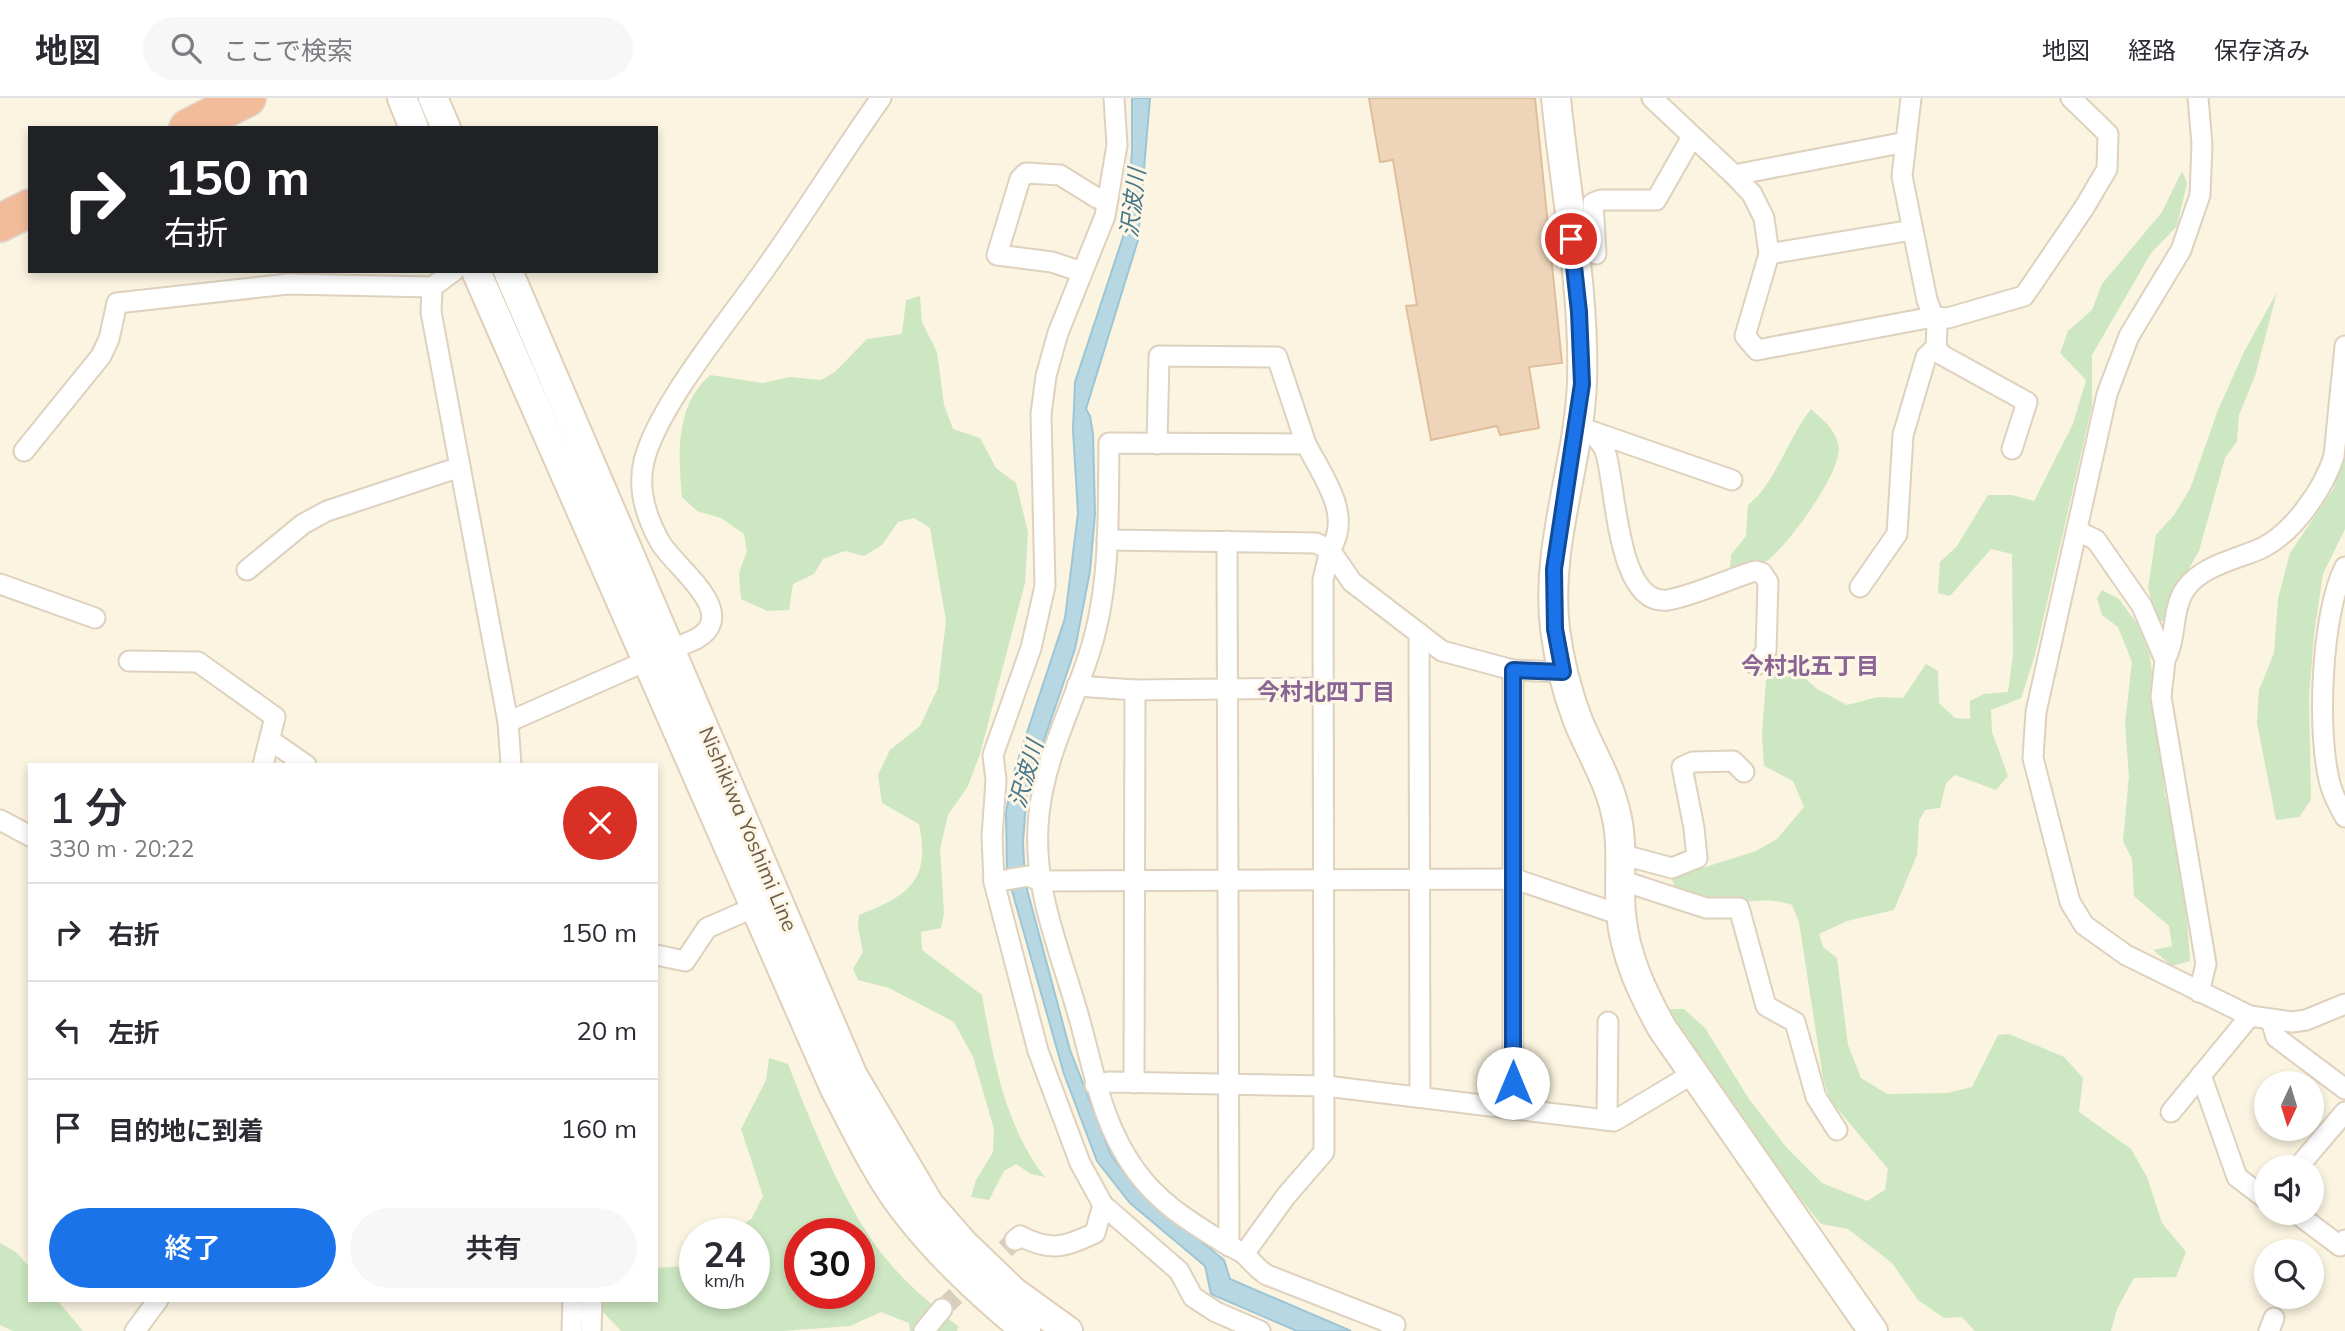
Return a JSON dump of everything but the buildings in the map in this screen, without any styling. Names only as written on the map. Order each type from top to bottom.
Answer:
[{"type":"highway","points":[[192,126],[247,98]]},
{"type":"highway","points":[[0,223],[28,209]]},
{"type":"main road","points":[[402,98],[413,126]]},
{"type":"main road","points":[[433,98],[445,126]]},
{"type":"main road","points":[[1556,98],[1581,338],[1584,426],[1554,569],[1555,629],[1563,672],[1578,721],[1613,801],[1620,867],[1621,915],[1637,979],[1662,1028],[1873,1331]]},
{"type":"main road","name":"Nishikiwa Yoshimi Line","points":[[477,273],[834,1087],[870,1157],[903,1208],[951,1264],[1026,1331]]},
{"type":"main road","name":"Nishikiwa Yoshimi Line","points":[[509,273],[853,1076],[891,1145],[929,1204],[963,1243],[1014,1292],[1068,1331]]},
{"type":"street","points":[[508,722],[671,650],[702,635],[710,625],[712,612],[707,599],[664,548],[649,517],[642,499],[640,480],[645,458],[675,397],[881,98]]},
{"type":"street","points":[[1114,98],[1117,145],[1100,234],[1058,333],[1046,376],[1041,414],[1045,586],[1031,648],[993,755],[996,780],[992,837],[997,881],[1038,1051],[1080,1163],[1103,1205],[1179,1271],[1193,1297],[1216,1312],[1260,1331]]},
{"type":"street","points":[[1652,98],[1734,174],[1752,194],[1764,218],[1769,254],[1745,336],[1757,351],[1933,317],[1948,318],[2024,296],[2107,169],[2108,134],[2071,98]]},
{"type":"street","points":[[1912,98],[1902,176],[1933,317],[1936,347],[1942,355],[2027,402],[2012,449]]},
{"type":"street","points":[[2198,98],[2202,144],[2200,195],[2181,250],[2129,336],[2107,394],[2093,444],[2078,531],[2036,712],[2032,758],[2070,902],[2084,925],[2126,955],[2250,1016],[2271,1020],[2306,1020],[2345,1004]]},
{"type":"street","points":[[1596,254],[1593,203],[1601,200],[1656,200],[1692,137]]},
{"type":"street","points":[[1734,174],[1906,142]]},
{"type":"street","points":[[1082,272],[1052,262],[997,255],[1020,179],[1026,173],[1060,176],[1097,198],[1108,199]]},
{"type":"street","points":[[1769,254],[1912,230]]},
{"type":"street","points":[[24,452],[102,356],[109,339],[117,303],[288,284],[432,287],[451,273]]},
{"type":"street","points":[[432,287],[431,312],[508,722],[511,763]]},
{"type":"street","points":[[2199,992],[2206,964],[2161,697],[2165,660],[2171,648],[2178,607],[2186,588],[2203,573],[2280,537],[2328,473],[2334,456],[2345,346]]},
{"type":"street","points":[[1860,587],[1897,534],[1903,435],[1926,358],[1936,347]]},
{"type":"street","points":[[1157,444],[1159,356],[1277,356],[1306,444],[1339,508],[1338,538],[1330,550],[1323,580],[1326,1086],[1324,1153],[1237,1250]]},
{"type":"street","points":[[1584,426],[1732,480]]},
{"type":"street","points":[[1584,426],[1606,451],[1620,536],[1638,588],[1650,599],[1667,600],[1755,571],[1762,573],[1768,582],[1766,652],[1756,665]]},
{"type":"street","points":[[1306,444],[1109,443],[1107,540],[1097,622],[1045,774],[1034,879],[1079,1014],[1104,1114],[1137,1172],[1167,1207],[1237,1250],[1267,1275],[1396,1329]]},
{"type":"street","points":[[247,570],[303,524],[327,511],[460,467]]},
{"type":"street","points":[[2078,531],[2096,540],[2142,606],[2165,660]]},
{"type":"street","points":[[1107,540],[1316,543],[1330,550],[1352,582],[1442,652],[1513,670],[1563,672]]},
{"type":"street","points":[[1227,541],[1227,1085],[1237,1250]]},
{"type":"street","points":[[2345,567],[2325,636],[2324,741],[2331,788],[2345,817]]},
{"type":"street","points":[[0,584],[95,618]]},
{"type":"street","points":[[1419,633],[1420,1097]]},
{"type":"street","points":[[129,661],[198,662],[275,716],[264,763]]},
{"type":"street","points":[[1513,670],[1513,1109]]},
{"type":"street","points":[[1077,686],[1227,691],[1323,688]]},
{"type":"street","points":[[1135,690],[1135,1083]]},
{"type":"street","points":[[270,740],[303,763]]},
{"type":"street","points":[[1620,867],[1672,868],[1697,858],[1682,766],[1693,762],[1733,761],[1744,772]]},
{"type":"street","points":[[0,820],[28,835]]},
{"type":"street","points":[[1620,867],[1706,908],[1739,908],[1766,1006],[1794,1022],[1816,1097],[1837,1130]]},
{"type":"street","points":[[997,881],[1515,879],[1621,915]]},
{"type":"street","points":[[658,955],[685,961],[707,928],[755,906]]},
{"type":"street","points":[[2171,1112],[2250,1016]]},
{"type":"street","points":[[2271,1020],[2276,1037],[2345,1089]]},
{"type":"street","points":[[1606,1120],[1608,1022]]},
{"type":"street","points":[[1095,1085],[1135,1083],[1326,1086],[1614,1121],[1694,1073]]},
{"type":"street","points":[[2202,1075],[2237,1177],[2254,1190]]},
{"type":"street","points":[[2308,1155],[2345,1112]]},
{"type":"street","points":[[1015,1240],[1020,1236],[1041,1247],[1070,1245],[1095,1233],[1103,1205]]},
{"type":"street","points":[[2312,1225],[2340,1246],[2345,1240]]},
{"type":"street","points":[[135,1331],[157,1302]]},
{"type":"street","points":[[572,1331],[573,1302]]},
{"type":"street","points":[[592,1302],[593,1328]]},
{"type":"street","points":[[924,1331],[942,1310]]},
{"type":"green space","points":[[2182,171],[2187,183],[2177,226],[2151,253],[2092,355],[2092,406],[2035,655],[2021,698],[1991,710],[1992,732],[2008,776],[1996,790],[1955,775],[1946,783],[1940,808],[1925,810],[1919,821],[1917,855],[1894,910],[1847,921],[1819,934],[1823,947],[1837,958],[1848,1045],[1861,1078],[1887,1094],[1947,1093],[1972,1087],[1998,1035],[2009,1034],[2064,1057],[2083,1078],[2079,1112],[2131,1149],[2147,1177],[2162,1223],[2186,1252],[2176,1277],[2134,1278],[2117,1309],[2111,1331],[1975,1331],[1962,1317],[1944,1318],[1918,1300],[1892,1263],[1848,1229],[1821,1224],[1752,1139],[1665,1009],[1684,1009],[1705,1028],[1749,1099],[1787,1148],[1822,1183],[1867,1201],[1885,1190],[1888,1169],[1830,1100],[1823,1078],[1799,922],[1792,905],[1769,901],[1728,902],[1713,899],[1675,887],[1671,878],[1756,851],[1777,839],[1804,807],[1793,781],[1764,766],[1762,733],[1766,680],[1780,666],[1797,671],[1817,689],[1847,705],[1878,697],[1903,698],[1926,664],[1938,671],[1939,703],[1955,718],[1970,719],[1970,701],[1984,694],[2008,692],[2013,655],[2012,554],[1991,549],[1950,596],[1938,593],[1940,562],[1957,546],[1988,495],[2012,495],[2034,501],[2073,424],[2086,380],[2060,353],[2068,331],[2092,310],[2102,284],[2162,212]]},
{"type":"green space","points":[[2277,292],[2255,376],[2239,415],[2237,441],[2225,458],[2199,551],[2174,594],[2169,621],[2157,621],[2148,588],[2156,535],[2174,515],[2190,489],[2218,410],[2244,352]]},
{"type":"green space","points":[[920,296],[922,322],[937,352],[944,405],[953,429],[980,438],[996,468],[1016,483],[1028,532],[1025,583],[980,754],[968,786],[948,815],[940,849],[944,914],[941,928],[921,932],[922,950],[982,995],[996,1067],[1010,1114],[1031,1157],[1045,1177],[1031,1174],[1016,1164],[1004,1171],[989,1200],[971,1197],[976,1180],[993,1152],[994,1129],[973,1057],[954,1022],[889,988],[858,980],[853,969],[863,952],[858,927],[859,915],[903,892],[918,873],[922,859],[919,824],[882,803],[878,775],[890,750],[920,726],[938,688],[946,621],[930,528],[914,518],[898,522],[882,545],[864,556],[845,551],[823,559],[814,574],[793,584],[789,610],[767,611],[741,599],[739,573],[747,551],[744,534],[721,518],[697,511],[682,497],[681,432],[690,401],[710,375],[763,383],[790,377],[821,380],[835,372],[867,339],[902,334],[906,300]]},
{"type":"green space","points":[[1811,409],[1831,428],[1838,443],[1838,455],[1825,487],[1801,523],[1767,561],[1730,571],[1731,555],[1746,536],[1748,505],[1766,486]]},
{"type":"green space","points":[[2345,450],[2345,529],[2323,574],[2314,634],[2309,698],[2311,800],[2299,817],[2276,820],[2257,723],[2259,690],[2274,653],[2278,599],[2290,553],[2334,488]]},
{"type":"green space","points":[[2102,590],[2119,599],[2138,625],[2150,655],[2165,795],[2183,868],[2190,961],[2172,966],[2153,950],[2172,946],[2169,926],[2134,896],[2132,859],[2123,841],[2129,776],[2125,723],[2132,662],[2118,627],[2102,615],[2097,598]]},
{"type":"green space","points":[[769,1058],[788,1064],[831,1167],[857,1218],[784,1218],[784,1309],[875,1309],[875,1244],[922,1296],[959,1327],[957,1331],[910,1331],[909,1323],[881,1312],[850,1326],[783,1331],[621,1331],[603,1312],[602,1302],[658,1302],[658,1268],[679,1266],[679,1309],[770,1309],[770,1218],[752,1218],[763,1196],[741,1129],[766,1080]]},
{"type":"green space","points":[[0,1243],[16,1252],[28,1266],[28,1302],[59,1302],[83,1331],[13,1331],[0,1325]]},
{"type":"water","name":"沢波川","points":[[1132,98],[1150,98],[1138,240],[1086,409],[1093,434],[1095,514],[1090,571],[1075,649],[1027,790],[1023,842],[1025,882],[1070,1050],[1111,1155],[1135,1187],[1224,1260],[1230,1279],[1351,1331],[1297,1331],[1211,1294],[1205,1266],[1130,1203],[1097,1161],[1064,1074],[1007,873],[1006,812],[1014,772],[1065,618],[1078,513],[1073,430],[1075,382],[1127,225]]},
{"type":"tunnel","points":[[942,1309],[1015,1240]]},
{"type":"district","name":"今村北五丁目","points":[[1810,666]]},
{"type":"district","name":"今村北四丁目","points":[[1326,692]]},
{"type":"route","points":[[1513,1083],[1513,670],[1563,672],[1555,629],[1554,569],[1582,384],[1582,351],[1571,239]]}]
